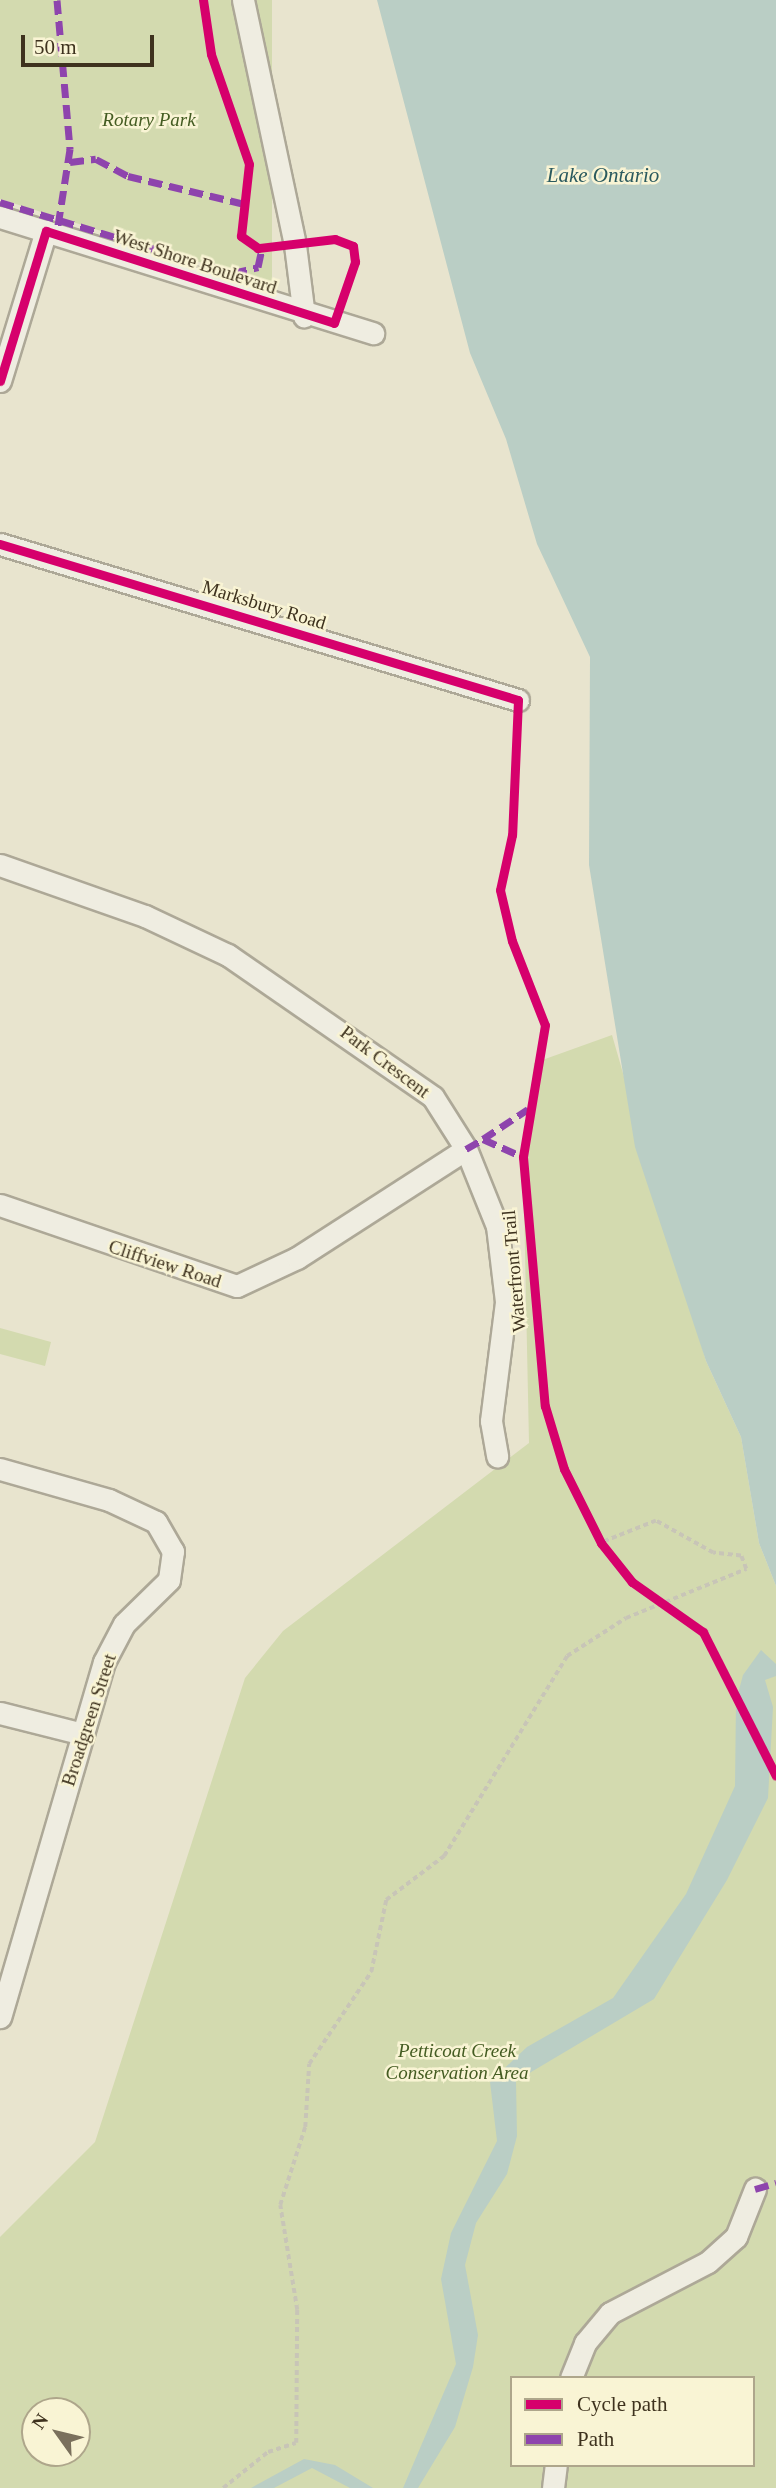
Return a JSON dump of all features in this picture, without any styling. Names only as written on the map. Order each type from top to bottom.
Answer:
[{"type":"street","points":[[243,0],[304,316]]},
{"type":"street","name":"West Shore Boulevard","points":[[0,217],[304,316],[373,333]]},
{"type":"street","points":[[0,381],[46,231]]},
{"type":"street","name":"Marksbury Road","points":[[0,544],[518,700]]},
{"type":"street","name":"Park Crescent","points":[[0,865],[145,916],[284,988],[433,1097],[466,1149],[497,1226],[506,1302],[491,1420],[498,1455]]},
{"type":"street","name":"Cliffview Road","points":[[0,1205],[237,1286],[297,1258],[466,1149]]},
{"type":"street","name":"Broadgreen Street","points":[[0,1469],[108,1500],[156,1522],[173,1551],[169,1580],[124,1624],[104,1662],[0,2017]]},
{"type":"street","points":[[0,1713],[83,1734]]},
{"type":"street","points":[[572,2376],[585,2343],[610,2313],[708,2263],[736,2237],[755,2189]]},
{"type":"street","points":[[553,2488],[556,2467]]},
{"type":"path","points":[[223,2488],[268,2452],[296,2443],[297,2310],[280,2205],[304,2127],[309,2064],[370,1972],[386,1900],[444,1856],[567,1656],[626,1618],[746,1569],[741,1556],[713,1553],[656,1521],[601,1544]]},
{"type":"path","points":[[593,1526],[601,1544],[609,1553]]},
{"type":"path","points":[[653,1596],[673,1611]]},
{"type":"green space","name":"Rotary Park","points":[[0,0],[272,0],[272,285],[0,199]]},
{"type":"green space","name":"Petticoat Creek Conservation Area","points":[[612,1035],[706,1361],[741,1437],[759,1543],[776,1586],[776,2488],[0,2488],[0,2237],[95,2142],[245,1678],[283,1631],[529,1443],[523,1157],[534,1063]]},
{"type":"green space","points":[[0,1328],[51,1342],[45,1366],[0,1354]]},
{"type":"water","name":"Lake Ontario","points":[[377,0],[776,0],[776,1586],[759,1543],[741,1437],[706,1361],[635,1147],[589,865],[590,657],[537,544],[506,439],[470,353]]},
{"type":"water","points":[[761,1650],[776,1664],[776,1676],[765,1680],[773,1707],[768,1798],[727,1880],[654,1999],[516,2081],[517,2136],[507,2174],[476,2223],[465,2265],[478,2335],[473,2367],[455,2427],[418,2488],[403,2488],[456,2364],[441,2279],[451,2233],[497,2141],[490,2082],[527,2047],[613,1998],[686,1894],[735,1786],[736,1701],[743,1675]]},
{"type":"water","points":[[304,2459],[335,2465],[373,2488],[350,2488],[312,2468],[274,2488],[251,2488]]},
{"type":"marked path","points":[[57,0],[70,149],[58,226]]},
{"type":"marked path","points":[[70,162],[96,159],[128,176],[245,204]]},
{"type":"marked path","points":[[0,202],[233,273],[258,267],[262,248]]},
{"type":"marked path","points":[[483,1139],[528,1109]]},
{"type":"marked path","points":[[466,1149],[483,1139],[523,1157]]},
{"type":"marked path","points":[[755,2189],[776,2183]]},
{"type":"cycle path","points":[[0,381],[46,231],[334,323],[355,262],[353,246],[335,239],[258,248],[241,236],[249,164],[211,54],[203,0]]},
{"type":"cycle path","name":"Waterfront Trail","points":[[0,544],[518,700],[512,835],[500,890],[512,941],[545,1025],[523,1157],[545,1406],[564,1469],[601,1543],[632,1582],[703,1632],[776,1776]]}]
